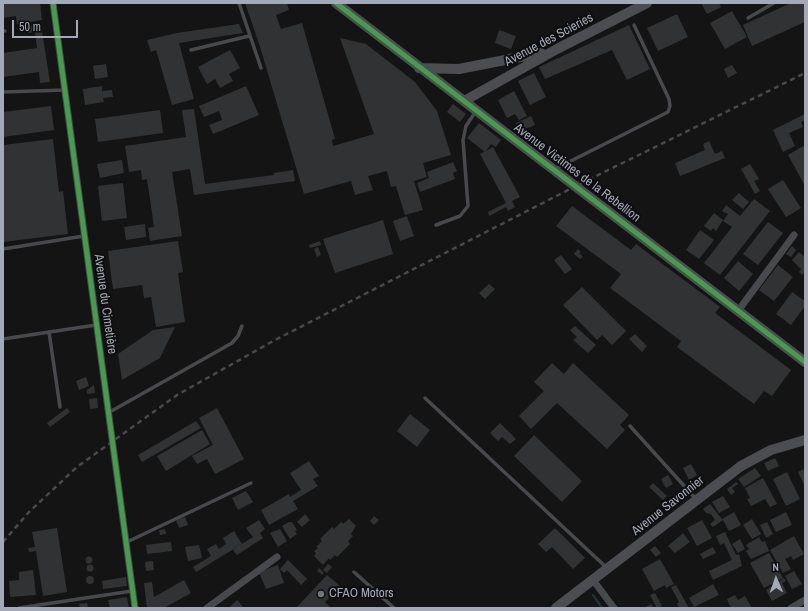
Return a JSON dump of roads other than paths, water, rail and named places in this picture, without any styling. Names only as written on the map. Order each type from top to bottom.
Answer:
[{"type":"street","name":"Avenue du Cimetière","points":[[53,3],[135,608]]},
{"type":"street","name":"Avenue Victimes de la Rebellion","points":[[336,3],[805,362]]},
{"type":"street","name":"Avenue des Scieries","points":[[464,100],[557,49],[647,3]]},
{"type":"street","points":[[419,68],[459,69],[510,60],[557,49]]},
{"type":"street","points":[[738,311],[794,234]]},
{"type":"street","name":"Avenue Savonnier","points":[[556,608],[697,500],[756,457],[787,444],[805,440]]},
{"type":"street","points":[[207,608],[277,557]]},
{"type":"street","points":[[593,580],[614,608]]},
{"type":"street","points":[[791,608],[805,600]]},
{"type":"lane","points":[[239,3],[249,36],[262,68]]},
{"type":"lane","points":[[748,18],[774,3]]},
{"type":"lane","points":[[554,169],[668,112],[670,106],[669,98],[634,25]]},
{"type":"lane","points":[[191,50],[249,36]]},
{"type":"lane","points":[[3,92],[64,90]]},
{"type":"lane","points":[[436,225],[460,216],[468,206],[463,140],[466,126],[477,110]]},
{"type":"lane","points":[[3,249],[84,236]]},
{"type":"lane","points":[[3,338],[96,325]]},
{"type":"lane","points":[[108,413],[232,342],[238,336],[242,326]]},
{"type":"lane","points":[[49,332],[60,407]]},
{"type":"lane","points":[[425,398],[608,568]]},
{"type":"lane","points":[[630,426],[697,500]]},
{"type":"lane","points":[[126,542],[251,483]]},
{"type":"lane","points":[[354,572],[394,608]]},
{"type":"lane","points":[[19,608],[132,591]]},
{"type":"waterway","points":[[593,595],[602,608]]},
{"type":"railway","points":[[3,542],[29,512],[77,467],[177,395],[275,340],[576,186],[805,73]]},
{"type":"place","name":"CFAO Motors","points":[[321,594]]}]
